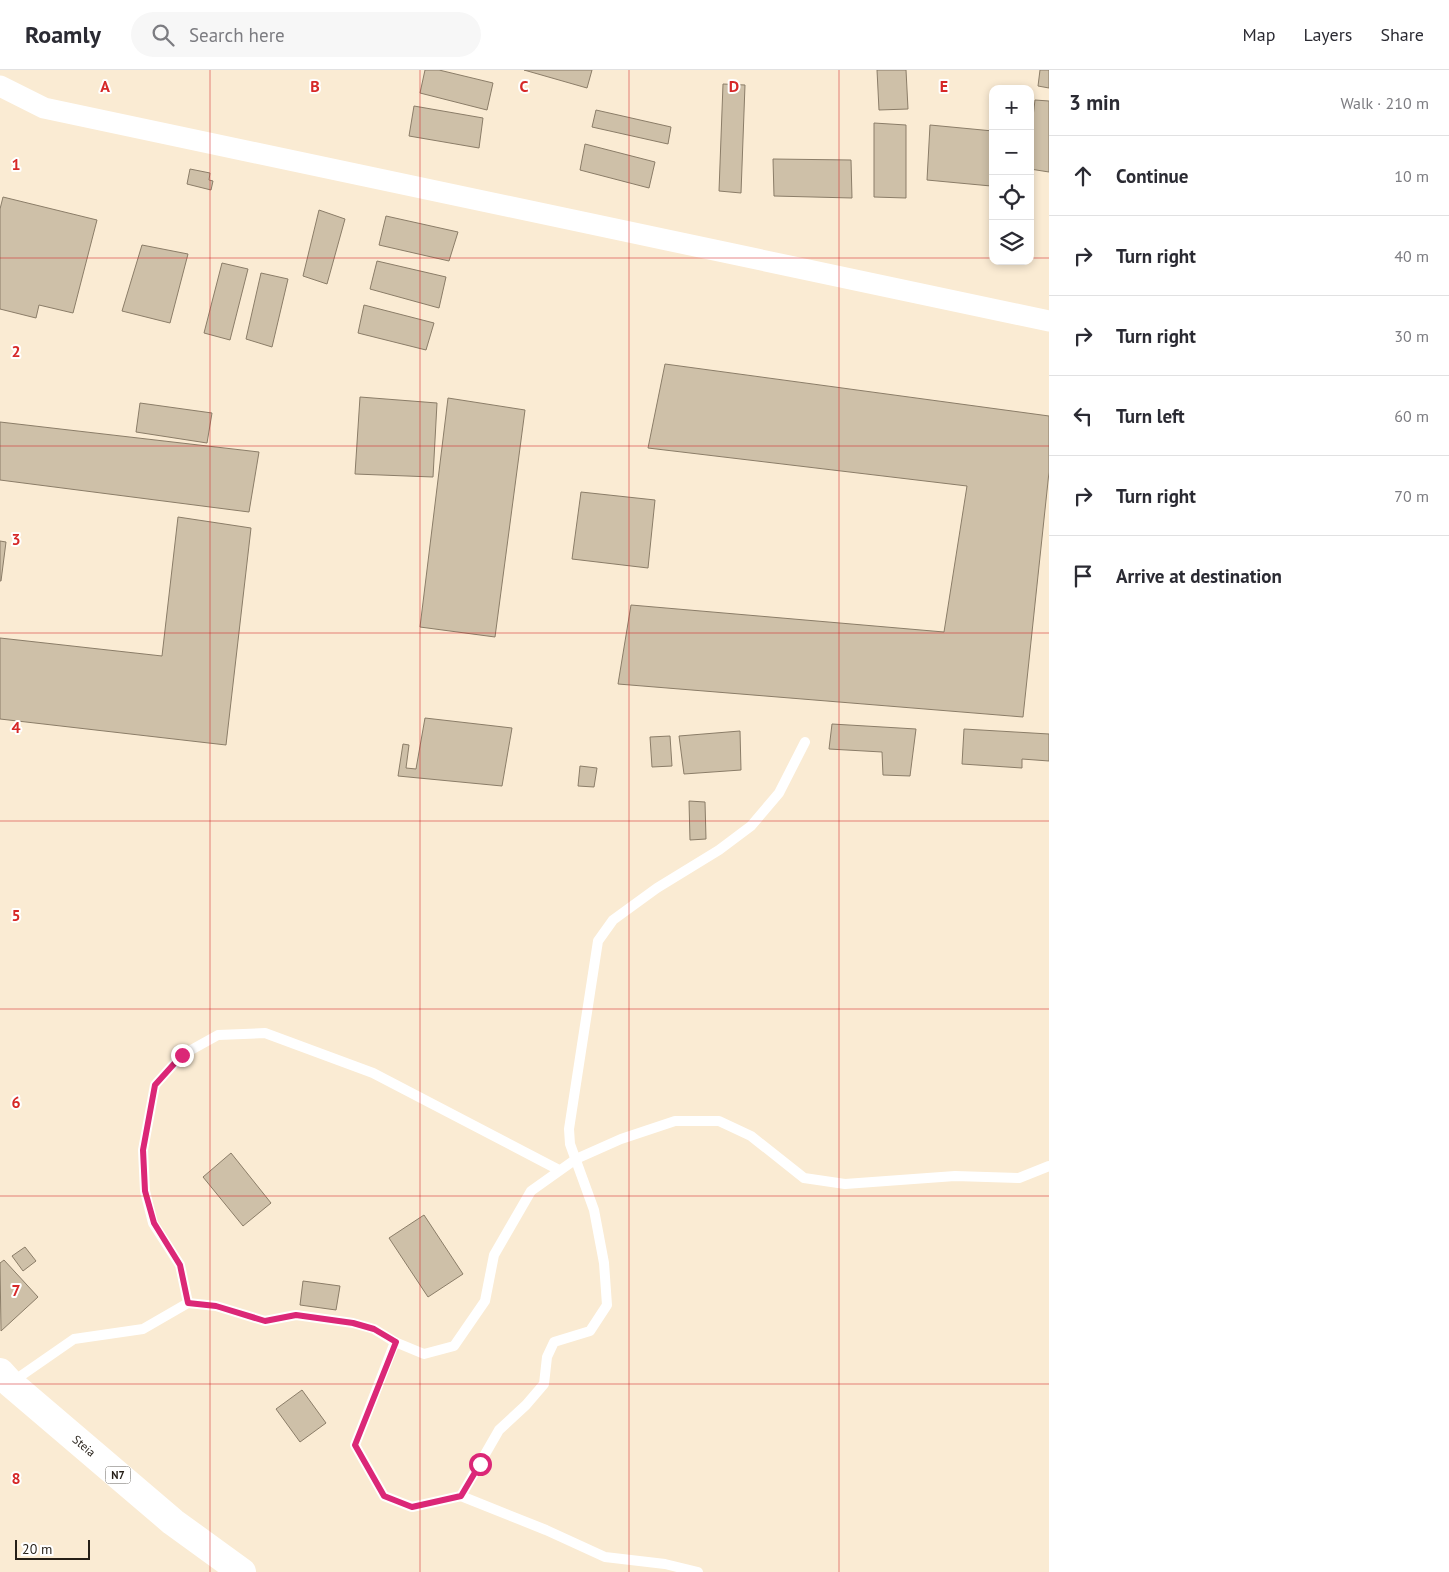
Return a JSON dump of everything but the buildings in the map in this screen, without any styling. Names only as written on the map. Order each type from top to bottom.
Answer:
[{"type":"main road","name":"Steia","points":[[5,1378],[173,1522],[242,1572]]},
{"type":"street","points":[[0,86],[44,108],[1049,321]]},
{"type":"lane","points":[[461,1496],[499,1430],[544,1384],[547,1357],[554,1342],[590,1331],[607,1305],[604,1263],[594,1210],[570,1144],[569,1129],[598,941],[614,920],[657,888],[719,850],[751,826],[779,793],[805,742]]},
{"type":"lane","points":[[188,1303],[180,1265],[154,1223],[145,1191],[143,1150],[155,1085],[182,1055],[218,1035],[264,1033],[372,1073],[559,1170]]},
{"type":"lane","points":[[5,1378],[74,1339],[143,1329],[188,1303],[216,1306],[265,1321],[296,1315],[353,1323],[374,1329],[396,1342],[424,1354],[454,1346],[485,1301],[494,1255],[531,1191],[576,1159],[621,1139],[675,1121],[719,1121],[752,1136],[804,1178],[845,1184],[955,1176],[1019,1178],[1049,1166]]},
{"type":"lane","points":[[396,1342],[355,1445],[384,1496],[412,1507],[461,1496],[546,1530],[605,1557],[665,1564],[698,1572]]},
{"type":"route","points":[[182,1055],[155,1085],[143,1150],[145,1191],[154,1223],[180,1265],[188,1303],[216,1306],[265,1321],[296,1315],[353,1323],[374,1329],[396,1342],[355,1445],[384,1496],[412,1507],[461,1496],[480,1464]]}]
